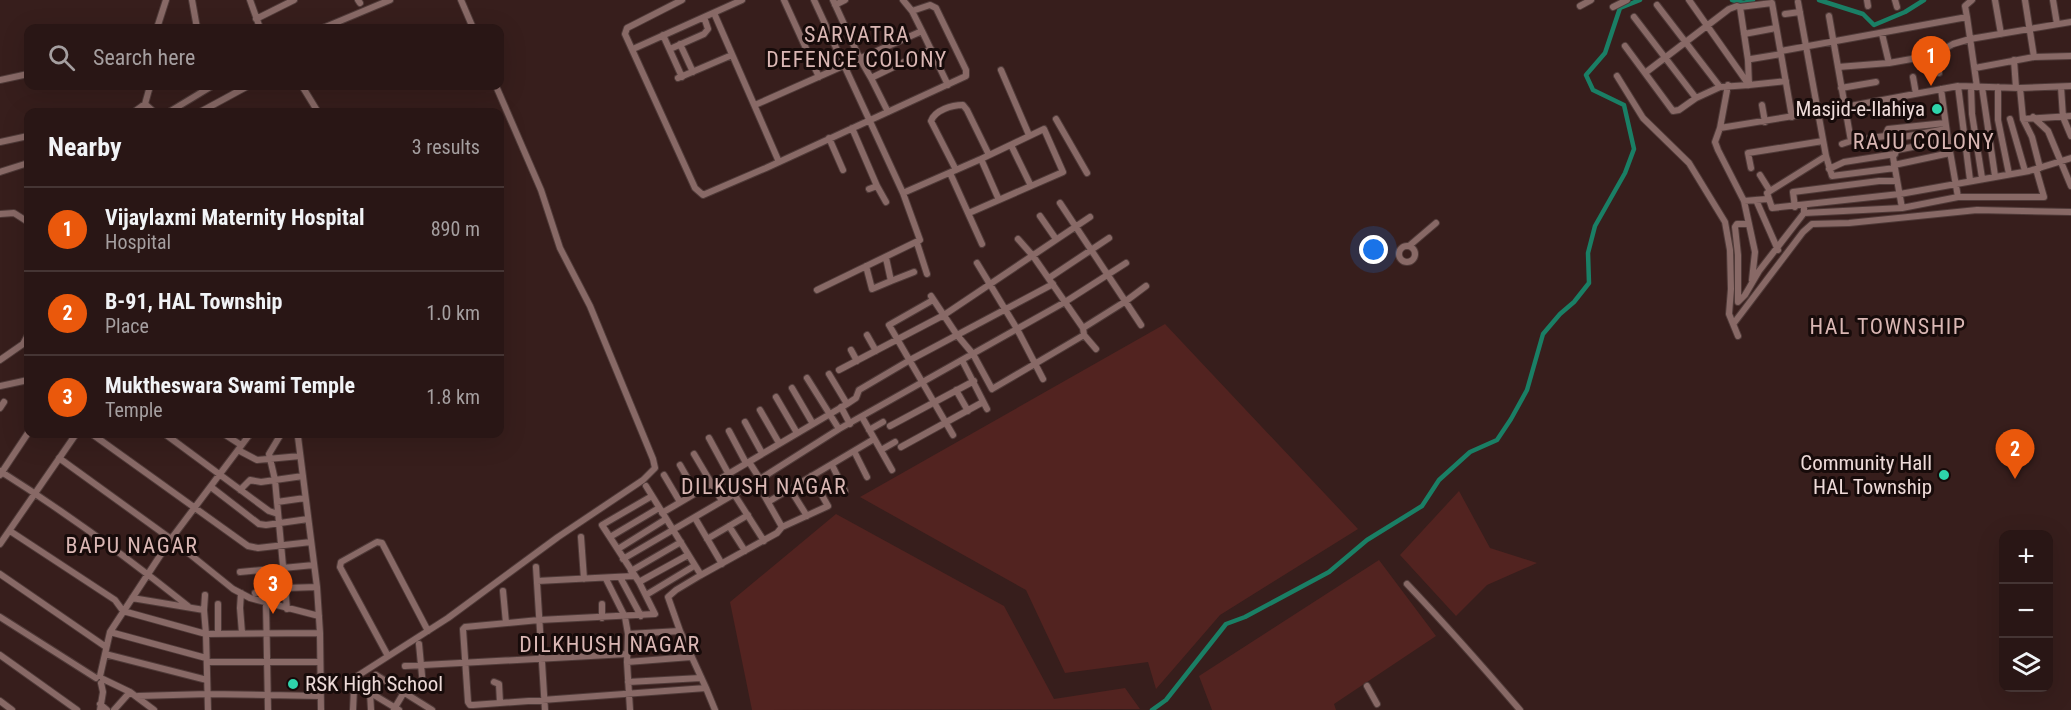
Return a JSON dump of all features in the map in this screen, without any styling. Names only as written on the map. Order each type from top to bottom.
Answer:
[{"type":"street","points":[[158,24],[166,0]]},
{"type":"street","points":[[192,0],[196,24]]},
{"type":"street","points":[[250,0],[258,24]]},
{"type":"street","points":[[256,19],[294,0]]},
{"type":"street","points":[[333,24],[390,0]]},
{"type":"street","points":[[461,0],[471,24]]},
{"type":"street","points":[[682,0],[627,28],[625,34],[695,188],[701,195],[709,194],[961,79],[967,73],[936,8],[930,4],[912,11]]},
{"type":"street","points":[[633,49],[742,0]]},
{"type":"street","points":[[784,0],[819,77]]},
{"type":"street","points":[[814,0],[903,193],[920,236],[917,243],[817,290]]},
{"type":"street","points":[[845,0],[834,2],[888,112]]},
{"type":"street","points":[[903,0],[912,11],[948,86]]},
{"type":"street","points":[[1580,6],[1591,0]]},
{"type":"street","points":[[1614,8],[1627,0]]},
{"type":"street","points":[[1689,0],[1749,85]]},
{"type":"street","points":[[1972,0],[1965,6],[1977,87],[1995,176]]},
{"type":"street","points":[[1995,0],[2001,34]]},
{"type":"street","points":[[2025,0],[2034,57]]},
{"type":"street","points":[[2053,0],[2057,24]]},
{"type":"street","points":[[1798,2],[1823,141],[1832,176],[1894,166],[1950,153]]},
{"type":"street","points":[[1645,73],[1729,9],[1737,6],[1772,3],[1792,117]]},
{"type":"street","points":[[1657,5],[1720,87]]},
{"type":"street","points":[[1740,7],[1749,85]]},
{"type":"street","points":[[714,12],[779,162]]},
{"type":"street","points":[[1785,14],[1800,12]]},
{"type":"street","points":[[1829,15],[1851,141]]},
{"type":"street","points":[[670,49],[706,31],[708,29],[704,17]]},
{"type":"street","points":[[1634,17],[1696,98]]},
{"type":"street","points":[[1751,59],[1807,46],[1967,17]]},
{"type":"street","points":[[1838,67],[1889,63],[1935,54],[1953,44],[1970,39],[2071,22]]},
{"type":"street","points":[[1744,34],[1776,28]]},
{"type":"street","points":[[755,105],[922,31]]},
{"type":"street","points":[[1882,34],[1889,63]]},
{"type":"street","points":[[663,35],[680,77],[732,55]]},
{"type":"street","points":[[680,44],[693,72]]},
{"type":"street","points":[[1625,46],[1673,111],[1679,110],[1696,98],[1720,87],[1786,81]]},
{"type":"street","points":[[871,78],[931,49]]},
{"type":"street","points":[[1935,54],[1939,74]]},
{"type":"street","points":[[1975,68],[2034,57],[2071,56]]},
{"type":"street","points":[[1804,213],[1902,208],[1958,197],[2044,197],[2032,137],[2023,118],[2014,60]]},
{"type":"street","points":[[1001,70],[1029,135]]},
{"type":"street","points":[[0,80],[24,75]]},
{"type":"street","points":[[1617,76],[1650,126],[1689,163],[1725,222],[1730,250],[1729,314],[1738,336]]},
{"type":"street","points":[[1913,76],[1916,94]]},
{"type":"street","points":[[1841,88],[1876,82]]},
{"type":"street","points":[[1728,85],[1715,142],[1744,201],[1755,258],[1753,281]]},
{"type":"street","points":[[1958,86],[1970,180]]},
{"type":"street","points":[[1720,128],[1765,122],[1958,86],[2018,88],[2071,86]]},
{"type":"street","points":[[1977,87],[1972,114],[1982,178]]},
{"type":"street","points":[[1998,87],[1998,120],[2009,174]]},
{"type":"street","points":[[2061,87],[2063,117],[2071,136]]},
{"type":"street","points":[[1941,89],[1958,197]]},
{"type":"street","points":[[140,108],[145,104],[149,90]]},
{"type":"street","points":[[176,108],[205,90]]},
{"type":"street","points":[[207,108],[241,90]]},
{"type":"street","points":[[304,90],[316,108]]},
{"type":"street","points":[[351,680],[428,631],[558,537],[643,480],[655,468],[654,459],[590,306],[560,248],[541,190],[498,90]]},
{"type":"street","points":[[145,104],[150,108]]},
{"type":"street","points":[[982,244],[931,121],[936,114],[953,106],[963,105],[989,155]]},
{"type":"street","points":[[1762,105],[1765,122]]},
{"type":"street","points":[[2023,118],[2071,116]]},
{"type":"street","points":[[2033,117],[2048,131],[2071,186]]},
{"type":"street","points":[[1056,119],[1087,173]]},
{"type":"street","points":[[2010,119],[2025,171]]},
{"type":"street","points":[[1842,144],[1885,136],[1888,129],[1946,126]]},
{"type":"street","points":[[1902,208],[1894,166],[1896,140],[1946,126]]},
{"type":"street","points":[[852,128],[886,202]]},
{"type":"street","points":[[903,193],[1044,129],[1063,172],[969,213]]},
{"type":"street","points":[[0,142],[24,137]]},
{"type":"street","points":[[829,138],[843,170]]},
{"type":"street","points":[[1830,169],[1844,162],[1948,140]]},
{"type":"street","points":[[1751,168],[1748,153],[1823,141]]},
{"type":"street","points":[[1011,145],[1031,186]]},
{"type":"street","points":[[1827,156],[1770,191],[1767,199],[1772,208],[1900,194],[2038,169],[2071,158]]},
{"type":"street","points":[[981,159],[999,200]]},
{"type":"street","points":[[0,172],[24,165]]},
{"type":"street","points":[[1760,175],[1770,191]]},
{"type":"street","points":[[1795,207],[1793,192],[1879,181],[1897,181]]},
{"type":"street","points":[[868,189],[877,186]]},
{"type":"street","points":[[1744,201],[1767,199]]},
{"type":"street","points":[[1756,200],[1778,249]]},
{"type":"street","points":[[1060,203],[1142,325]]},
{"type":"street","points":[[1729,307],[1745,295],[1804,213],[1803,206]]},
{"type":"street","points":[[1734,323],[1803,232],[1812,224],[1849,223],[1977,210],[2071,213]]},
{"type":"street","points":[[0,214],[14,213],[24,219]]},
{"type":"street","points":[[1040,216],[1056,239]]},
{"type":"street","points":[[839,370],[944,315],[1090,217]]},
{"type":"street","points":[[1408,246],[1436,223]]},
{"type":"street","points":[[1738,302],[1738,255],[1735,227],[1737,224],[1749,224]]},
{"type":"street","points":[[1018,238],[1051,281],[1096,349]]},
{"type":"street","points":[[618,549],[680,502],[844,406],[856,398],[859,390],[1006,309],[1051,281],[1109,238]]},
{"type":"street","points":[[917,243],[927,274]]},
{"type":"street","points":[[886,258],[891,281]]},
{"type":"street","points":[[977,263],[1006,309],[1043,379]]},
{"type":"street","points":[[623,560],[839,429],[1065,302],[1126,263]]},
{"type":"street","points":[[866,266],[872,289],[914,272]]},
{"type":"street","points":[[953,435],[889,325],[932,298],[972,354],[992,389],[1084,331],[1146,286]]},
{"type":"street","points":[[867,335],[876,351]]},
{"type":"street","points":[[0,360],[24,342]]},
{"type":"street","points":[[850,350],[857,361]]},
{"type":"street","points":[[962,360],[987,409]]},
{"type":"street","points":[[829,375],[850,424]]},
{"type":"street","points":[[807,378],[839,429]]},
{"type":"street","points":[[0,386],[24,381]]},
{"type":"street","points":[[890,426],[974,381]]},
{"type":"street","points":[[792,388],[813,424]]},
{"type":"street","points":[[956,390],[968,411]]},
{"type":"street","points":[[776,397],[797,433]]},
{"type":"street","points":[[881,450],[898,445],[946,423],[983,402]]},
{"type":"street","points":[[760,410],[779,443]]},
{"type":"street","points":[[862,417],[892,470]]},
{"type":"street","points":[[745,422],[762,453]]},
{"type":"street","points":[[869,430],[883,422]]},
{"type":"street","points":[[729,431],[782,527]]},
{"type":"street","points":[[25,438],[1,473],[35,493],[148,574],[188,606]]},
{"type":"street","points":[[0,544],[73,438]]},
{"type":"street","points":[[98,438],[248,546],[258,548],[311,542]]},
{"type":"street","points":[[171,438],[269,511],[278,514]]},
{"type":"street","points":[[229,438],[254,460],[300,456]]},
{"type":"street","points":[[107,710],[100,707],[103,692],[100,679],[110,632],[171,539],[247,438]]},
{"type":"street","points":[[278,438],[270,450],[270,459],[280,524],[287,609]]},
{"type":"street","points":[[298,438],[319,616],[321,710]]},
{"type":"street","points":[[710,438],[728,473]]},
{"type":"street","points":[[768,502],[874,439]]},
{"type":"street","points":[[854,451],[867,477]]},
{"type":"street","points":[[694,453],[722,501]]},
{"type":"street","points":[[60,458],[241,593],[266,603],[319,616]]},
{"type":"street","points":[[680,465],[696,493]]},
{"type":"street","points":[[832,465],[844,491]]},
{"type":"street","points":[[664,475],[680,502]]},
{"type":"street","points":[[240,490],[250,480],[257,482],[303,476]]},
{"type":"street","points":[[715,710],[680,631],[668,597],[676,590],[764,541],[782,527],[828,506],[811,476]]},
{"type":"street","points":[[646,486],[694,566],[702,575]]},
{"type":"street","points":[[211,487],[259,524],[280,524],[308,519]]},
{"type":"street","points":[[790,489],[807,516]]},
{"type":"street","points":[[734,494],[764,541]]},
{"type":"street","points":[[652,496],[602,525],[639,582],[655,614],[539,620],[464,628],[468,702],[470,707],[706,688]]},
{"type":"street","points":[[277,502],[305,498]]},
{"type":"street","points":[[610,537],[663,513]]},
{"type":"street","points":[[707,539],[748,515]]},
{"type":"street","points":[[695,518],[722,564]]},
{"type":"street","points":[[729,526],[745,550]]},
{"type":"street","points":[[10,531],[115,600],[123,611],[206,634],[320,633]]},
{"type":"street","points":[[581,537],[584,579]]},
{"type":"street","points":[[388,656],[340,567],[341,562],[377,542],[382,543],[428,631]]},
{"type":"street","points":[[537,581],[620,577],[632,573],[681,542]]},
{"type":"street","points":[[639,582],[688,555]]},
{"type":"street","points":[[240,572],[314,565]]},
{"type":"street","points":[[646,595],[694,566]]},
{"type":"street","points":[[536,567],[545,710]]},
{"type":"street","points":[[0,574],[106,647]]},
{"type":"street","points":[[620,577],[641,616]]},
{"type":"street","points":[[606,579],[624,617],[628,634],[630,710]]},
{"type":"street","points":[[1407,584],[1469,649],[1520,710]]},
{"type":"street","points":[[255,593],[286,588],[316,587]]},
{"type":"street","points":[[503,591],[506,623]]},
{"type":"street","points":[[241,593],[242,633]]},
{"type":"street","points":[[205,595],[208,710]]},
{"type":"street","points":[[132,598],[204,610]]},
{"type":"street","points":[[266,603],[268,710]]},
{"type":"street","points":[[218,604],[218,634]]},
{"type":"street","points":[[602,604],[602,618]]},
{"type":"street","points":[[0,617],[100,679],[138,696],[154,710]]},
{"type":"street","points":[[628,634],[680,631]]},
{"type":"street","points":[[110,632],[207,660],[267,663],[320,662]]},
{"type":"street","points":[[419,644],[423,687]]},
{"type":"street","points":[[105,654],[207,680]]},
{"type":"street","points":[[405,666],[627,654]]},
{"type":"street","points":[[0,655],[77,710]]},
{"type":"street","points":[[627,662],[691,657]]},
{"type":"street","points":[[376,675],[432,710]]},
{"type":"street","points":[[628,682],[701,678]]},
{"type":"street","points":[[494,682],[499,684],[500,704]]},
{"type":"street","points":[[353,710],[354,688],[359,686],[396,709],[409,684]]},
{"type":"street","points":[[1367,686],[1377,704]]},
{"type":"street","points":[[114,710],[130,692]]},
{"type":"street","points":[[370,692],[371,710]]},
{"type":"street","points":[[138,696],[208,694],[320,696]]},
{"type":"street","points":[[0,701],[12,710]]},
{"type":"shaded area","points":[[1165,324],[1358,529],[1220,615],[1156,689],[1148,662],[1065,673],[1026,590],[860,497]]},
{"type":"shaded area","points":[[1459,491],[1490,548],[1537,563],[1487,585],[1456,616],[1400,555]]},
{"type":"shaded area","points":[[836,514],[1004,606],[1054,699],[1125,688],[1140,709],[752,710],[730,602]]},
{"type":"shaded area","points":[[1379,560],[1436,636],[1334,704],[1336,710],[1212,710],[1199,676]]},
{"type":"waterway","points":[[1152,710],[1166,700],[1226,624],[1245,617],[1329,572],[1367,540],[1422,506],[1439,480],[1470,452],[1497,440],[1527,390],[1543,334],[1589,283],[1588,253],[1595,226],[1625,173],[1634,149],[1624,105],[1593,90],[1586,75],[1605,53],[1620,8],[1640,0]]},
{"type":"waterway","points":[[1732,0],[1744,3],[1753,0]]},
{"type":"waterway","points":[[1819,0],[1863,14],[1874,25],[1905,12],[1924,0]]},
{"type":"place","name":"Vijaylaxmi Maternity Hospital","points":[[1931,86]]},
{"type":"place","name":"Masjid-e-Ilahiya","points":[[1937,109]]},
{"type":"place","name":"Community Hall HAL Township","points":[[1944,475]]},
{"type":"place","name":"B-91, HAL Township","points":[[2015,479]]},
{"type":"place","name":"Muktheswara Swami Temple","points":[[273,614]]},
{"type":"place","name":"RSK High School","points":[[293,684]]},
{"type":"district","name":"SARVATRA DEFENCE COLONY","points":[[857,46]]},
{"type":"district","name":"RAJU COLONY","points":[[1924,141]]},
{"type":"district","name":"HAL TOWNSHIP","points":[[1888,326]]},
{"type":"district","name":"DILKUSH NAGAR","points":[[764,486]]},
{"type":"district","name":"BAPU NAGAR","points":[[132,545]]},
{"type":"district","name":"DILKHUSH NAGAR","points":[[610,644]]}]
